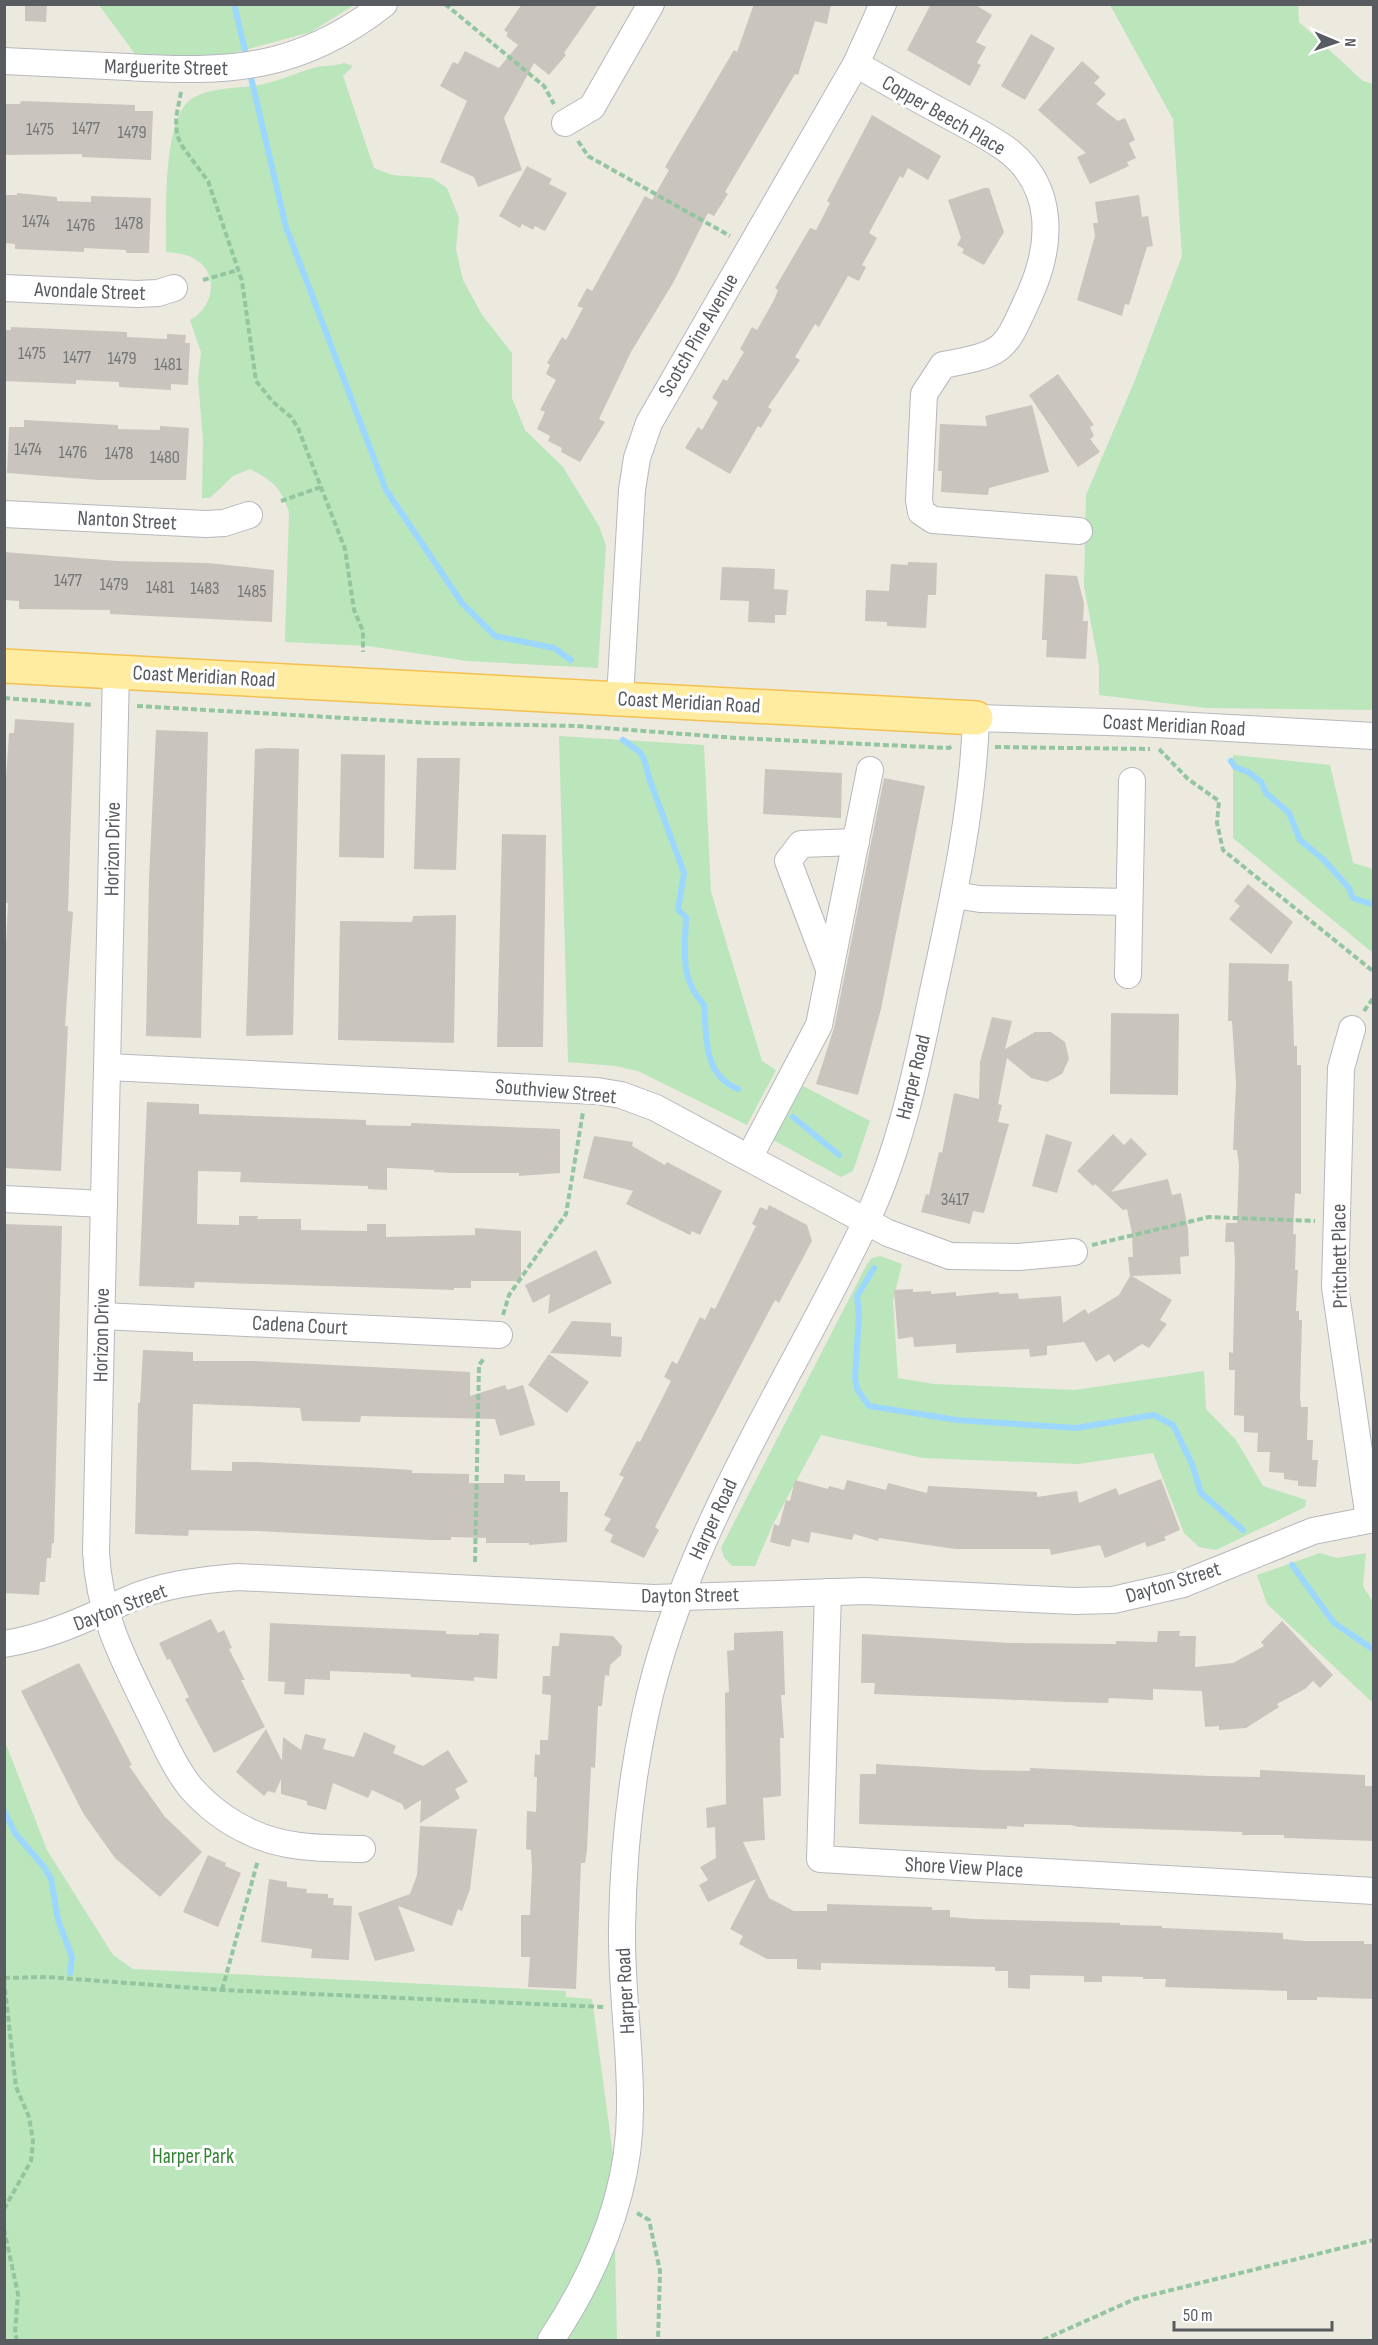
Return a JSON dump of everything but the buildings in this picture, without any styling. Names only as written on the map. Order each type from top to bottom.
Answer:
[{"type":"main road","name":"Coast Meridian Road","points":[[4,666],[976,718]]},
{"type":"street","name":"Marguerite Street","points":[[4,61],[222,70],[265,64],[306,50],[342,33],[384,4]]},
{"type":"street","points":[[565,123],[592,107],[651,4]]},
{"type":"street","name":"Scotch Pine Avenue","points":[[620,698],[632,490],[637,458],[649,423],[856,64],[883,4]]},
{"type":"street","name":"Copper Beech Place","points":[[856,64],[1011,153],[1033,181],[1043,205],[1047,230],[1045,254],[1038,277],[1008,340],[992,354],[943,365],[924,394],[918,500],[921,512],[933,520],[1079,531]]},
{"type":"street","name":"Avondale Street","points":[[4,288],[137,294],[159,293],[174,288]]},
{"type":"street","name":"Nanton Street","points":[[4,514],[206,524],[224,523],[249,514]]},
{"type":"street","name":"Horizon Drive","points":[[116,672],[96,1552],[105,1611],[114,1642],[167,1750],[183,1777],[200,1797],[229,1821],[260,1837],[303,1846],[362,1849]]},
{"type":"street","name":"Coast Meridian Road","points":[[976,718],[1149,723],[1374,736]]},
{"type":"street","name":"Harper Road","points":[[551,2340],[586,2283],[609,2227],[630,2125],[622,1931],[633,1786],[653,1680],[680,1596],[712,1516],[867,1221],[892,1152],[915,1076],[954,895],[972,794],[976,718]]},
{"type":"street","points":[[749,1158],[819,1025],[870,770]]},
{"type":"street","points":[[1128,975],[1132,781]]},
{"type":"street","points":[[830,969],[788,861],[801,844],[856,842]]},
{"type":"street","points":[[954,895],[980,899],[1129,902]]},
{"type":"street","name":"Pritchett Place","points":[[1352,1029],[1341,1068],[1335,1287],[1371,1519]]},
{"type":"street","name":"Southview Street","points":[[108,1066],[609,1093],[647,1104],[867,1221],[950,1256],[1020,1257],[1074,1251]]},
{"type":"street","points":[[4,1199],[104,1204]]},
{"type":"street","name":"Cadena Court","points":[[102,1316],[499,1335]]},
{"type":"street","name":"Dayton Street","points":[[4,1644],[72,1626],[126,1600],[170,1587],[237,1577],[654,1598],[828,1592],[1113,1600],[1183,1584],[1297,1536],[1371,1519]]},
{"type":"street","name":"Shore View Place","points":[[828,1592],[820,1859],[1374,1891]]},
{"type":"path","points":[[445,4],[544,86]]},
{"type":"path","points":[[181,92],[176,118],[178,142],[205,174],[238,270],[247,301],[256,381],[273,402],[295,422],[345,549],[354,610],[363,631],[363,652]]},
{"type":"path","points":[[592,157],[708,222]]},
{"type":"path","points":[[203,280],[238,270]]},
{"type":"path","points":[[281,501],[321,487]]},
{"type":"path","points":[[4,698],[99,704]]},
{"type":"path","points":[[132,705],[432,723],[577,726],[737,738],[949,748],[952,746]]},
{"type":"path","points":[[1159,749],[1188,779],[1219,801],[1217,823],[1223,850],[1374,972]]},
{"type":"path","points":[[505,1300],[566,1214],[583,1112]]},
{"type":"path","points":[[1074,1251],[1109,1239],[1209,1217],[1317,1221],[1337,1225]]},
{"type":"path","points":[[475,1562],[479,1365]]},
{"type":"path","points":[[222,1990],[259,1859]]},
{"type":"path","points":[[4,2208],[31,2161],[33,2140],[29,2117],[16,2087],[4,1979],[47,1977],[222,1990],[542,2006],[603,2007],[626,2004]]},
{"type":"path","points":[[616,2200],[649,2220],[660,2271],[658,2340]]},
{"type":"path","points":[[4,2229],[18,2294],[15,2334],[17,2340]]},
{"type":"path","points":[[1043,2340],[1135,2299],[1374,2240]]},
{"type":"green space","points":[[99,5],[354,5],[311,32],[189,65],[135,54]]},
{"type":"green space","points":[[1110,5],[1298,5],[1299,22],[1363,81],[1373,84],[1373,710],[1206,708],[1099,695],[1099,666],[1084,586],[1086,495],[1135,380],[1182,256],[1173,119]]},
{"type":"green space","points":[[344,63],[353,66],[343,76],[374,168],[392,175],[432,178],[447,188],[459,218],[456,249],[463,280],[482,315],[512,353],[512,398],[525,430],[563,467],[599,526],[606,546],[598,668],[467,661],[368,646],[285,642],[289,512],[283,497],[265,477],[250,469],[233,476],[210,498],[202,498],[203,440],[198,380],[201,352],[190,320],[204,308],[208,301],[211,284],[209,275],[198,261],[186,255],[166,252],[168,169],[175,125],[183,108],[193,98],[209,91],[255,86],[313,68]]},
{"type":"green space","points":[[559,736],[704,745],[711,892],[762,1061],[776,1070],[747,1125],[638,1071],[615,1066],[568,1062]]},
{"type":"green space","points":[[1233,755],[1330,765],[1353,863],[1373,869],[1373,953],[1233,838]]},
{"type":"green space","points":[[803,1086],[870,1121],[853,1171],[841,1177],[773,1140]]},
{"type":"green space","points":[[880,1256],[902,1264],[893,1300],[898,1378],[934,1384],[1075,1390],[1204,1371],[1206,1409],[1236,1440],[1263,1486],[1306,1500],[1305,1507],[1216,1550],[1199,1547],[1184,1533],[1153,1453],[1078,1464],[923,1458],[821,1435],[773,1524],[755,1566],[732,1566],[724,1557],[721,1548],[867,1264],[872,1258]]},
{"type":"green space","points":[[1320,1553],[1337,1558],[1366,1553],[1363,1586],[1374,1604],[1373,1703],[1267,1604],[1257,1575]]},
{"type":"green space","name":"Harper Park","points":[[4,1739],[47,1850],[113,1955],[133,1969],[566,1991],[566,1997],[592,1999],[613,2155],[617,2340],[5,2340]]},
{"type":"waterway","points":[[234,4],[247,59]]},
{"type":"waterway","points":[[249,69],[286,227],[386,490],[462,603],[495,636],[554,648],[571,660]]},
{"type":"waterway","points":[[623,740],[644,759],[684,873],[678,910],[686,917],[685,964],[690,984],[704,1005],[707,1041],[712,1064],[726,1082],[738,1089]]},
{"type":"waterway","points":[[1231,761],[1235,767],[1248,772],[1261,782],[1266,793],[1289,813],[1300,840],[1324,860],[1349,888],[1353,898],[1374,905]]},
{"type":"waterway","points":[[793,1117],[839,1155]]},
{"type":"waterway","points":[[874,1268],[857,1296],[859,1314],[855,1378],[857,1389],[869,1406],[957,1420],[1076,1428],[1154,1415],[1173,1425],[1192,1464],[1201,1493],[1243,1530]]},
{"type":"waterway","points":[[1292,1565],[1334,1623],[1374,1650]]},
{"type":"waterway","points":[[4,1811],[15,1833],[44,1867],[51,1879],[58,1920],[72,1957],[70,1973]]}]
